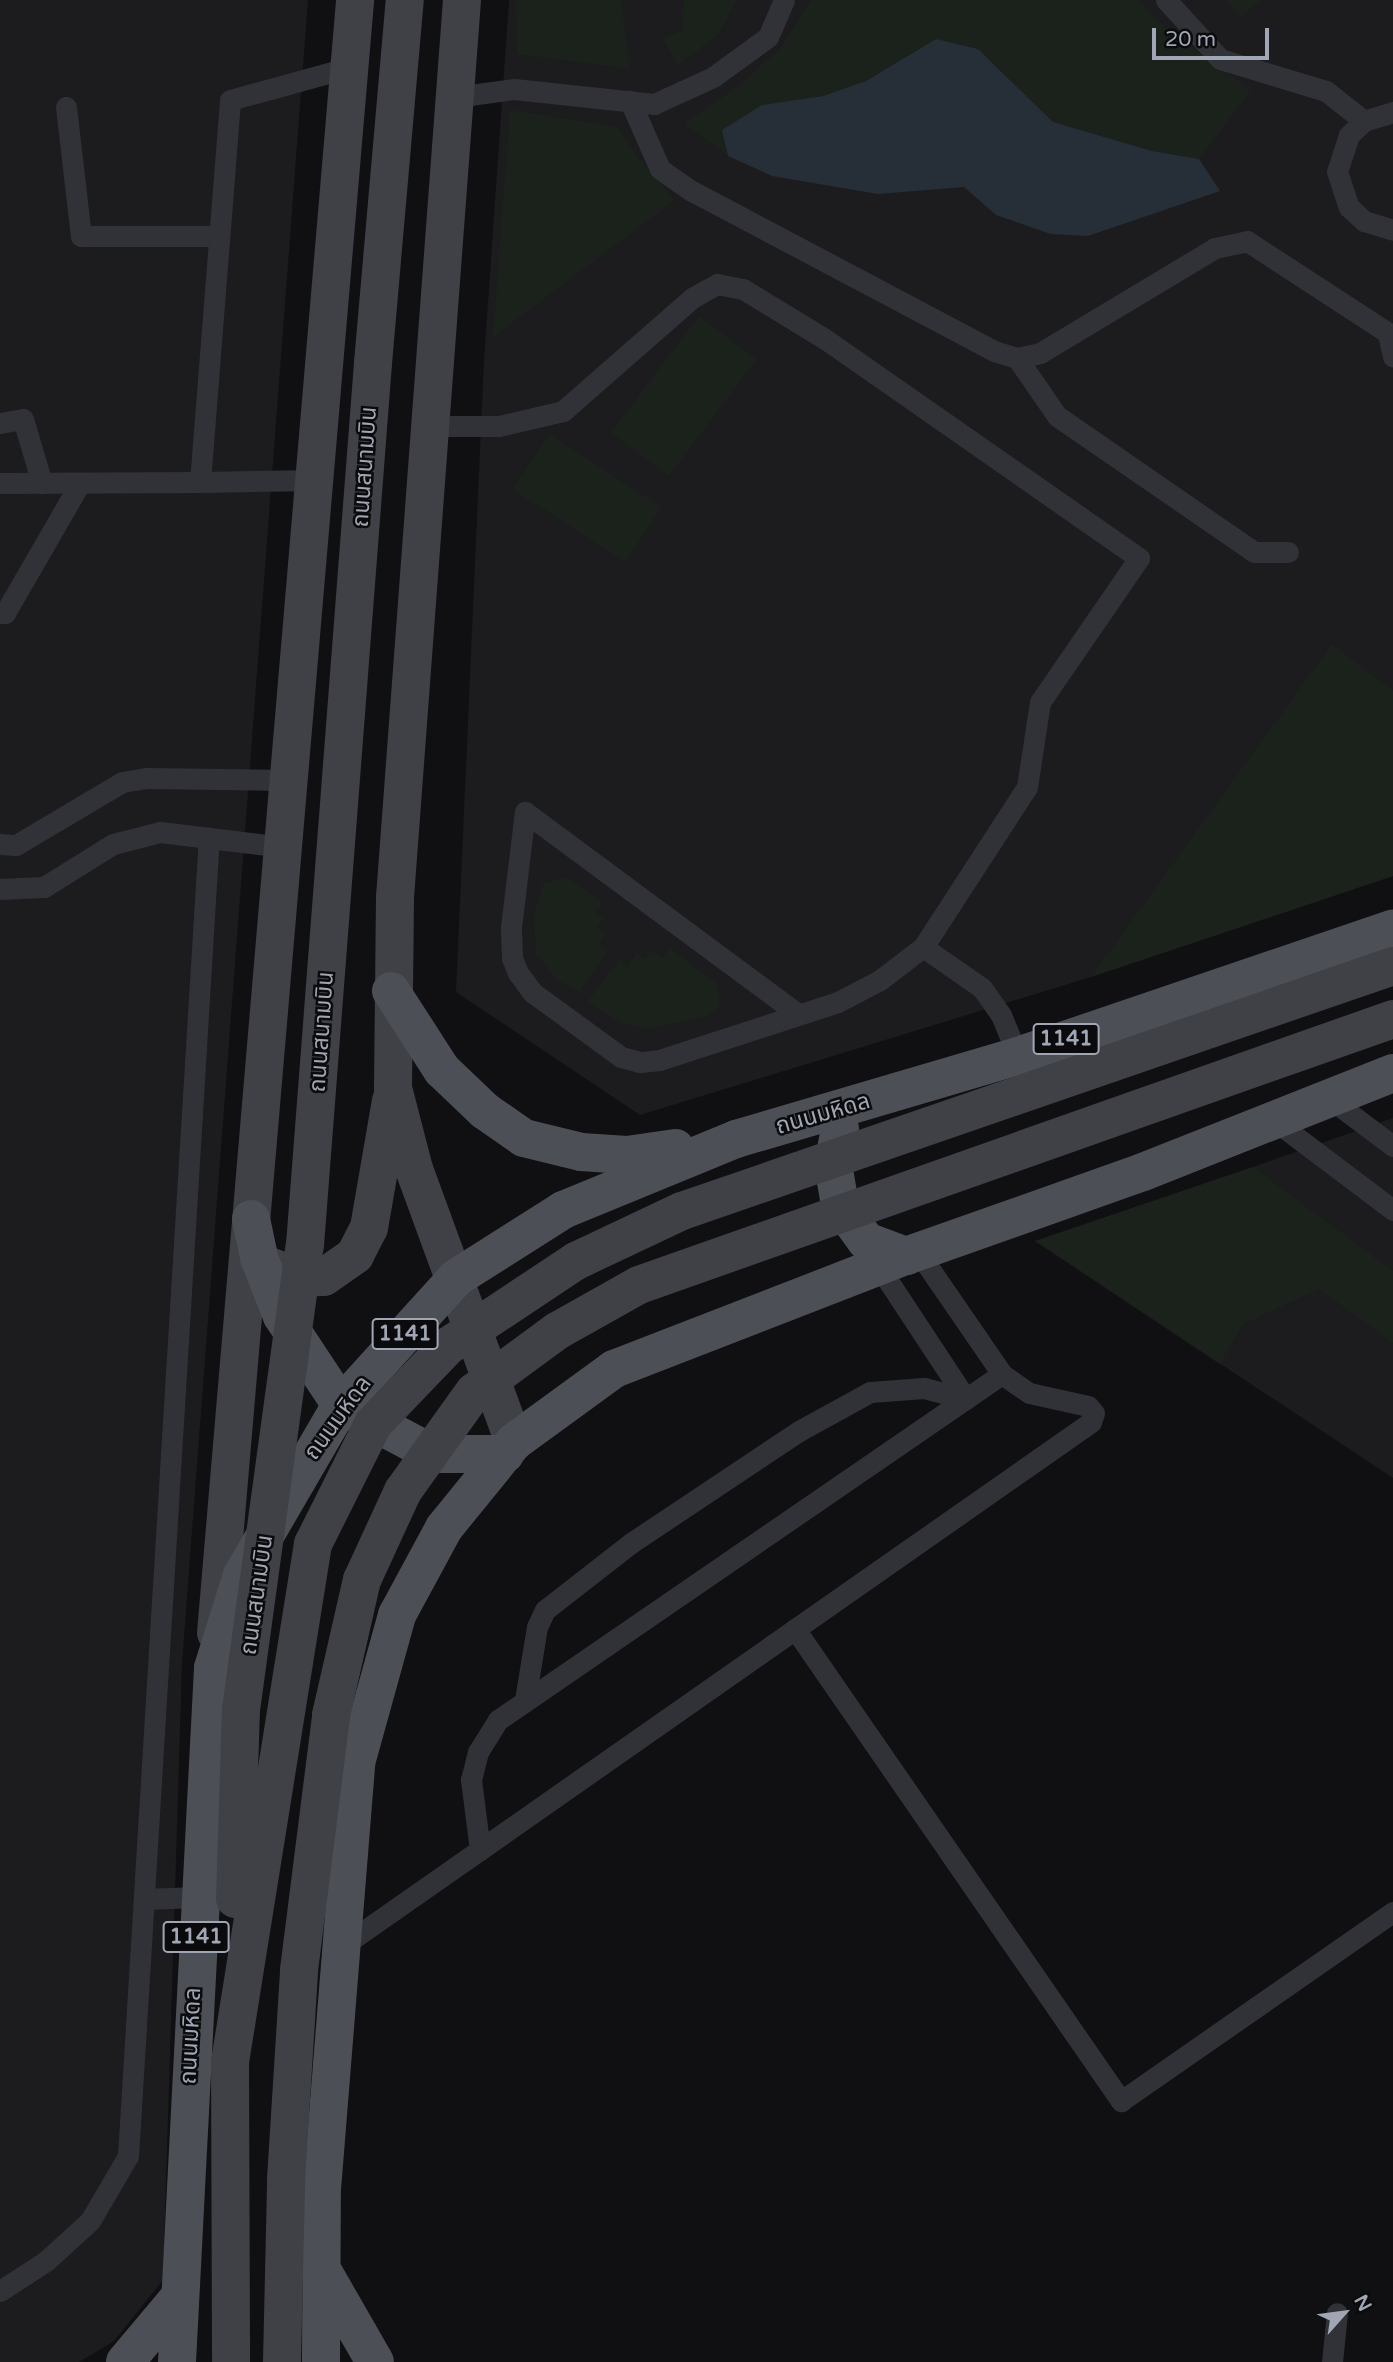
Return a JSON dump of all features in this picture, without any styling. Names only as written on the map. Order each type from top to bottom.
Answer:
[{"type":"main road","name":"ถนนสนามบิน","points":[[213,1668],[355,0]]},
{"type":"main road","name":"ถนนสนามบิน","points":[[230,2062],[241,1710],[305,1245],[373,363],[405,0]]},
{"type":"main road","name":"1141","points":[[462,0],[390,991],[393,1088],[414,1169],[456,1278],[509,1448]]},
{"type":"main road","name":"ถนนมหิดล","points":[[177,2362],[177,2300],[213,1668],[242,1575],[341,1405],[456,1278],[562,1210],[736,1139],[1018,1056],[1393,928]]},
{"type":"main road","name":"ถนนมหิดล","points":[[231,2362],[230,2062],[313,1544],[373,1424],[430,1363],[531,1288],[626,1234],[682,1211],[1393,966]]},
{"type":"main road","points":[[390,991],[442,1070],[485,1111],[524,1138],[581,1152],[627,1155],[736,1139]]},
{"type":"main road","points":[[282,2362],[286,2179],[299,1970],[331,1716],[362,1580],[403,1491],[474,1392],[557,1331],[639,1285],[1393,1019]]},
{"type":"main road","points":[[321,2362],[320,2267],[356,1763],[397,1615],[444,1528],[509,1448],[614,1369],[901,1258],[1275,1121],[1393,1073]]},
{"type":"main road","points":[[259,1258],[278,1272],[324,1277],[355,1255],[369,1228],[393,1088]]},
{"type":"main road","points":[[860,1104],[838,1133],[833,1164],[840,1205],[866,1241],[901,1258]]},
{"type":"main road","points":[[251,1219],[259,1258],[282,1316],[341,1405],[433,1454],[509,1448]]},
{"type":"main road","points":[[320,2267],[374,2362]]},
{"type":"main road","points":[[125,2362],[177,2300]]},
{"type":"lane","points":[[455,97],[514,89],[654,104],[713,77],[768,37],[784,0]]},
{"type":"lane","points":[[1166,0],[1220,59],[1326,91],[1363,121]]},
{"type":"lane","points":[[200,482],[230,100],[350,67]]},
{"type":"lane","points":[[630,101],[660,169],[692,191],[994,351],[1017,358],[1040,354],[1231,241],[1247,241],[1388,333],[1393,356]]},
{"type":"lane","points":[[66,107],[81,236],[219,236]]},
{"type":"lane","points":[[1393,112],[1363,121],[1340,152],[1340,190],[1364,220],[1393,230]]},
{"type":"lane","points":[[431,426],[499,426],[564,411],[692,298],[717,284],[743,289],[825,339],[1139,558],[1040,702],[1027,787],[923,947],[880,980],[838,1002],[660,1060],[640,1062],[615,1053],[523,983],[512,958],[511,927],[524,812],[798,1014]]},
{"type":"lane","points":[[1017,358],[1057,416],[1254,552],[1288,552]]},
{"type":"lane","points":[[0,423],[23,419],[41,483]]},
{"type":"lane","points":[[0,483],[314,480]]},
{"type":"lane","points":[[0,612],[5,613],[80,483]]},
{"type":"lane","points":[[0,844],[16,845],[122,782],[146,778],[290,780]]},
{"type":"lane","points":[[0,889],[44,887],[113,844],[160,832],[284,847]]},
{"type":"lane","points":[[0,2291],[46,2262],[90,2221],[128,2156],[209,837]]},
{"type":"lane","points":[[923,947],[982,988],[1001,1015],[1018,1056]]},
{"type":"lane","points":[[1329,1098],[1393,1146]]},
{"type":"lane","points":[[1275,1121],[1393,1210]]},
{"type":"lane","points":[[341,1947],[1093,1420],[1094,1413],[1088,1406],[1030,1393],[1002,1374],[901,1258]]},
{"type":"lane","points":[[901,1258],[966,1399]]},
{"type":"lane","points":[[480,1850],[471,1791],[475,1761],[492,1726],[525,1700],[1002,1374]]},
{"type":"lane","points":[[525,1700],[537,1628],[545,1610],[631,1544],[799,1432],[870,1392],[924,1388],[966,1399]]},
{"type":"lane","points":[[795,1629],[1121,2101],[1393,1912]]},
{"type":"lane","points":[[144,1899],[198,1897]]},
{"type":"lane","points":[[1332,2362],[1337,2314]]},
{"type":"shaded area","points":[[0,0],[308,0],[182,1663],[163,2280],[114,2341],[79,2362],[0,2362]]},
{"type":"shaded area","points":[[509,0],[1393,0],[1393,876],[1091,977],[640,1115],[456,992],[484,360]]},
{"type":"shaded area","points":[[516,0],[621,0],[630,69],[517,54]]},
{"type":"shaded area","points":[[684,0],[737,0],[718,35],[678,65],[663,39],[682,30]]},
{"type":"shaded area","points":[[811,0],[1138,0],[1168,31],[1251,90],[1199,159],[1152,151],[1053,122],[978,49],[936,39],[866,81],[823,96],[762,105],[723,130],[728,156],[684,123],[744,82],[782,46]]},
{"type":"shaded area","points":[[1226,0],[1259,0],[1260,1],[1241,17]]},
{"type":"shaded area","points":[[936,39],[978,49],[1053,122],[1152,151],[1199,159],[1220,191],[1088,236],[1051,234],[996,215],[964,187],[878,194],[772,176],[728,156],[722,130],[762,105],[823,96],[866,81]]},
{"type":"shaded area","points":[[510,110],[618,127],[635,154],[675,200],[493,337]]},
{"type":"shaded area","points":[[699,316],[757,359],[669,476],[611,433]]},
{"type":"shaded area","points":[[549,434],[661,507],[625,562],[513,489]]},
{"type":"shaded area","points":[[1332,644],[1393,691],[1393,876],[1091,977]]},
{"type":"shaded area","points":[[567,877],[602,902],[595,912],[604,918],[597,927],[605,933],[599,944],[608,950],[580,991],[558,981],[536,954],[534,916],[543,884]]},
{"type":"shaded area","points":[[670,948],[717,984],[720,1004],[710,1015],[649,1029],[622,1023],[587,1002],[620,960],[627,966],[637,953],[645,959],[652,950],[662,958]]},
{"type":"shaded area","points":[[1393,1118],[1393,1478],[1035,1241],[1253,1167]]},
{"type":"shaded area","points":[[1253,1167],[1393,1271],[1393,1343],[1319,1289],[1243,1324],[1220,1364],[1035,1241]]}]
